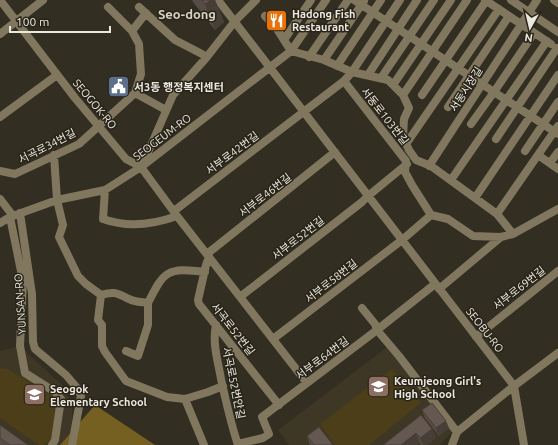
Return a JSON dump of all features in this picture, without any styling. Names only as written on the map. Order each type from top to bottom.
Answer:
[{"type":"street","name":"SEOGOK-RO","points":[[0,0],[57,75],[126,159],[141,167],[175,214],[307,383]]},
{"type":"street","points":[[0,34],[43,0]]},
{"type":"street","name":"SEOBU-RO","points":[[218,0],[514,386],[524,445]]},
{"type":"street","points":[[141,167],[173,95],[206,58],[235,21],[256,0]]},
{"type":"street","points":[[284,40],[311,0]]},
{"type":"street","points":[[269,68],[291,51],[326,0]]},
{"type":"street","points":[[309,57],[348,0]]},
{"type":"street","points":[[337,66],[381,0]]},
{"type":"street","name":"서부로42번길","points":[[175,214],[344,81],[352,72],[400,0]]},
{"type":"street","points":[[368,75],[417,0]]},
{"type":"street","points":[[381,78],[434,0]]},
{"type":"street","points":[[393,85],[451,0]]},
{"type":"street","points":[[403,95],[467,0]]},
{"type":"street","points":[[511,0],[558,32]]},
{"type":"street","name":"서동시장길","points":[[429,166],[537,0]]},
{"type":"street","points":[[554,0],[558,3]]},
{"type":"street","points":[[422,95],[486,1],[558,49],[496,139]]},
{"type":"street","points":[[324,60],[360,2],[432,52],[543,124],[557,130],[497,214]]},
{"type":"street","points":[[139,6],[175,40],[202,54],[206,58]]},
{"type":"street","points":[[108,7],[132,31],[139,44],[141,74],[135,93],[166,110]]},
{"type":"street","points":[[406,144],[499,9]]},
{"type":"street","points":[[132,31],[146,13]]},
{"type":"street","points":[[265,16],[278,29],[291,51],[324,60],[352,72],[388,80],[403,95],[409,108],[404,119],[403,137],[416,160],[429,166],[451,180],[497,214],[513,234]]},
{"type":"street","points":[[448,107],[509,16]]},
{"type":"street","points":[[470,124],[494,92],[534,33]]},
{"type":"street","points":[[451,180],[547,41]]},
{"type":"street","name":"SEOGEUM-RO","points":[[0,223],[14,215],[58,200],[105,190],[141,167],[269,68]]},
{"type":"street","points":[[0,117],[57,75]]},
{"type":"street","points":[[475,198],[558,75]]},
{"type":"street","name":"서동로103번길","points":[[344,81],[406,161],[405,172],[432,214]]},
{"type":"street","name":"서곡로34번길","points":[[0,171],[15,174],[78,144],[135,93]]},
{"type":"street","points":[[525,151],[558,102]]},
{"type":"street","name":"서부로46번길","points":[[208,256],[335,152]]},
{"type":"street","points":[[550,163],[558,152]]},
{"type":"street","points":[[54,155],[58,200],[63,225],[59,237],[78,276],[101,295]]},
{"type":"street","points":[[538,155],[558,169]]},
{"type":"street","name":"서부로52번길","points":[[240,297],[362,202],[412,160],[416,160]]},
{"type":"street","points":[[105,190],[103,219],[117,224],[136,224],[164,221],[175,214]]},
{"type":"street","points":[[0,199],[14,215],[23,282],[20,346],[25,373],[55,392],[62,399],[55,440],[52,445]]},
{"type":"street","points":[[402,240],[432,214],[448,219],[473,236],[502,237],[513,234],[558,210]]},
{"type":"street","name":"YUNSAN-RO","points":[[14,215],[32,294],[33,342],[35,348],[66,375],[78,389],[81,396],[72,445]]},
{"type":"street","name":"서부로64번길","points":[[238,444],[263,438],[269,434],[262,417],[502,237]]},
{"type":"street","name":"서부로58번길","points":[[273,340],[402,240]]},
{"type":"street","name":"서곡로52번길","points":[[208,256],[198,300],[199,304],[279,405]]},
{"type":"street","points":[[126,351],[138,356],[148,325],[148,303],[158,283],[169,272],[184,269],[205,272]]},
{"type":"street","name":"서부로69번길","points":[[476,337],[558,271]]},
{"type":"street","points":[[101,295],[111,292],[129,299],[148,303]]},
{"type":"street","points":[[101,295],[98,320],[102,325],[102,346],[126,381],[166,397],[185,399],[223,386]]},
{"type":"street","points":[[362,308],[375,324],[377,330],[399,356],[457,432]]},
{"type":"street","name":"서곡로52번안길","points":[[216,325],[214,347],[231,422],[238,444]]},
{"type":"street","points":[[452,445],[457,432],[558,353]]},
{"type":"street","points":[[185,399],[204,445]]},
{"type":"shaded area","name":"Keumjeong Girl's High School","points":[[390,345],[455,429],[440,445],[289,445],[278,430]]},
{"type":"shaded area","name":"Seogok Elementary School","points":[[20,346],[63,386],[72,403],[73,430],[60,445],[0,445],[0,351]]},
{"type":"shaded area","points":[[0,368],[8,369],[59,401],[53,438],[44,445],[39,445],[0,418]]},
{"type":"shaded area","points":[[392,369],[421,403],[369,445],[335,445],[320,424]]},
{"type":"shaded area","points":[[95,405],[155,445],[60,445]]},
{"type":"building","points":[[202,0],[211,0],[205,4]]},
{"type":"building","points":[[432,403],[446,421],[436,428],[422,410]]},
{"type":"building","points":[[421,415],[432,429],[420,438],[416,433],[401,445],[383,445]]},
{"type":"building","points":[[0,425],[28,445],[10,445],[0,438]]},
{"type":"building","points":[[319,427],[333,445],[314,445],[307,436]]},
{"type":"place","name":"Hadong Fish Restaurant","points":[[277,20]]},
{"type":"place","name":"서3동 행정복지센터","points":[[118,87]]},
{"type":"place","name":"Keumjeong Girl's High School","points":[[378,387]]},
{"type":"place","name":"Seogok Elementary School","points":[[34,395]]},
{"type":"district","name":"Seo-dong","points":[[187,14]]}]
